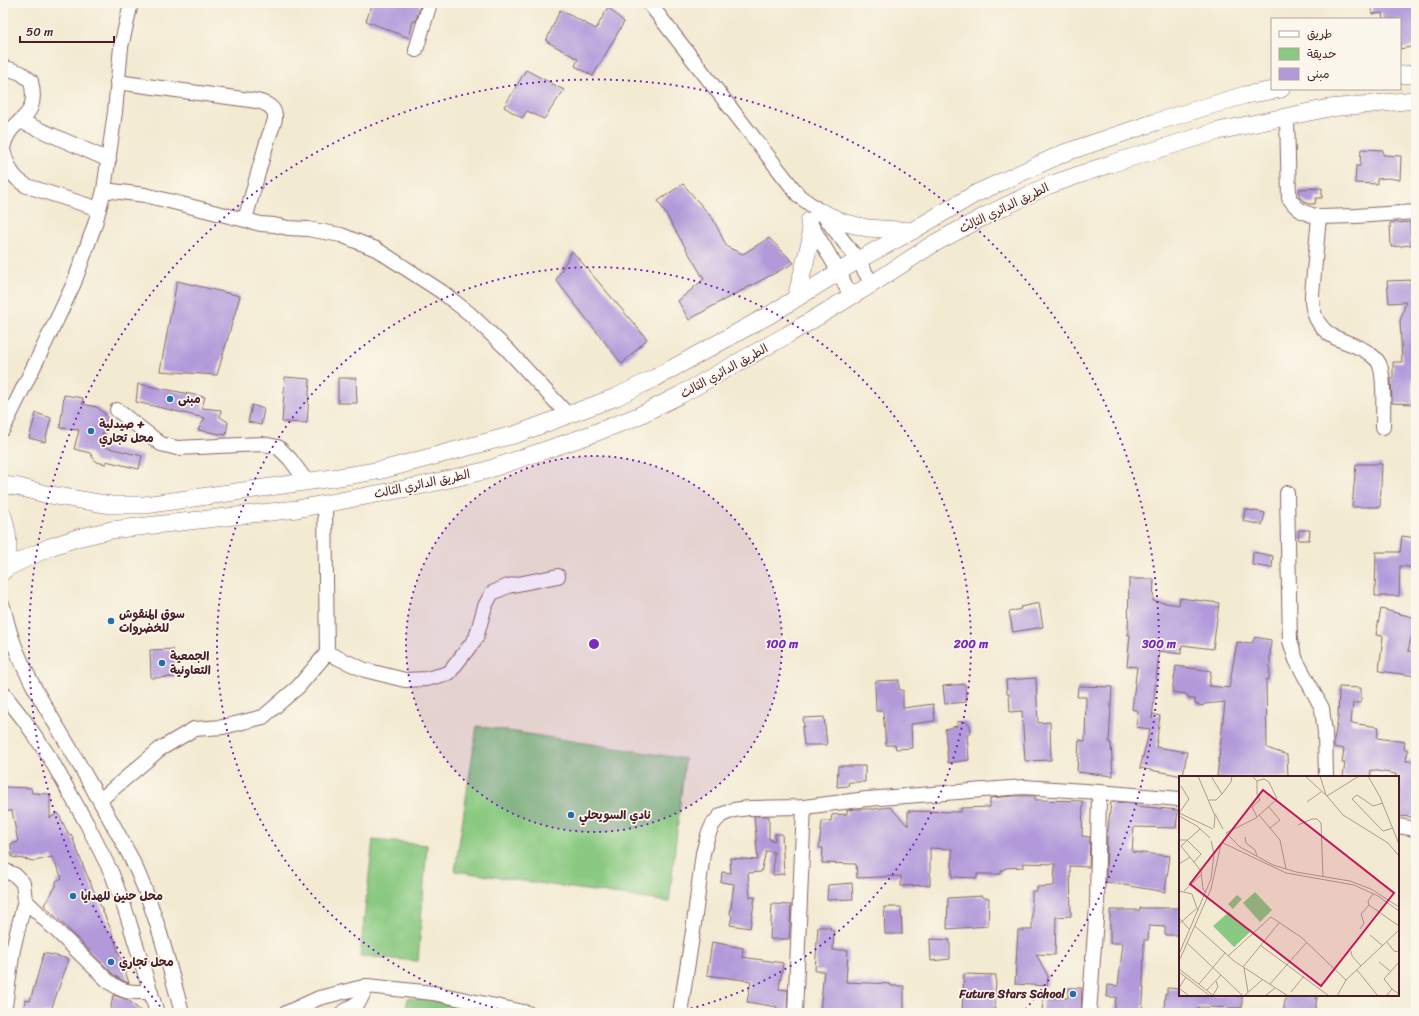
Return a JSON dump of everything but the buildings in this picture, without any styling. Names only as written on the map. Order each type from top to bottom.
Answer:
[{"type":"main road","points":[[1401,75],[1416,74]]},
{"type":"main road","name":"الطريق الدائري الثالث","points":[[3,485],[19,487],[45,494],[111,505],[145,504],[307,482],[382,470],[517,434],[616,397],[655,378],[748,326],[858,260],[912,231],[975,194],[1064,153],[1156,122],[1245,95],[1275,90]]},
{"type":"main road","name":"الطريق الدائري الثالث","points":[[4,570],[50,547],[77,538],[111,530],[297,509],[419,486],[484,471],[584,437],[636,417],[680,395],[851,297],[933,244],[989,214],[1047,186],[1110,164],[1218,131],[1329,108],[1416,100]]},
{"type":"main road","points":[[796,298],[815,217],[867,228],[912,231]]},
{"type":"main road","points":[[3,516],[7,529],[8,542],[8,556],[4,570]]},
{"type":"street","points":[[3,429],[74,283],[93,231],[104,190],[109,160],[116,112],[117,82],[121,48],[131,3]]},
{"type":"street","points":[[416,50],[430,3]]},
{"type":"street","points":[[649,3],[815,217],[858,260],[872,284]]},
{"type":"street","points":[[3,67],[21,73],[31,81],[34,99],[30,111],[9,132],[5,139],[3,149],[12,174],[18,181],[27,186],[99,209]]},
{"type":"street","points":[[117,82],[250,100],[269,106],[275,114],[275,121],[245,219]]},
{"type":"street","points":[[1287,117],[1289,198],[1295,208],[1319,217],[1416,212]]},
{"type":"street","points":[[20,121],[109,160]]},
{"type":"street","points":[[104,190],[145,195],[203,208],[260,224],[308,229],[341,235],[376,249],[442,292],[470,314],[507,349],[568,415]]},
{"type":"street","points":[[815,217],[851,297]]},
{"type":"street","points":[[1319,217],[1312,294],[1315,317],[1322,329],[1334,337],[1366,351],[1375,358],[1380,365],[1383,397],[1383,427]]},
{"type":"street","points":[[117,410],[161,444],[177,448],[263,444],[278,448],[290,459],[307,482]]},
{"type":"street","points":[[1287,493],[1290,641],[1296,660],[1322,708],[1325,733],[1326,776]]},
{"type":"street","points":[[100,800],[160,749],[194,729],[223,727],[263,718],[298,687],[326,652],[325,504]]},
{"type":"street","points":[[326,652],[365,670],[406,680],[426,679],[449,673],[476,638],[485,606],[492,593],[508,586],[558,576]]},
{"type":"street","points":[[3,606],[14,644],[38,693],[100,800],[131,858],[163,941],[182,1013]]},
{"type":"street","points":[[3,693],[50,758],[98,845],[112,874],[125,908],[157,1013]]},
{"type":"street","points":[[680,1013],[703,853],[713,824],[722,815],[734,810],[749,808],[804,807],[867,799],[1024,787],[1099,792],[1179,800]]},
{"type":"street","points":[[1089,1013],[1097,905],[1099,792]]},
{"type":"street","points":[[795,1013],[804,807]]},
{"type":"street","points":[[1399,826],[1416,829]]},
{"type":"street","points":[[3,870],[15,875],[23,883],[25,900],[13,949],[4,1013]]},
{"type":"street","points":[[25,900],[113,985],[125,991],[151,992]]},
{"type":"street","points":[[286,1013],[319,998],[367,986],[433,993],[528,1013]]},
{"type":"street","points":[[342,1013],[359,1002],[367,986]]},
{"type":"green space","name":"نادي السويحلي","points":[[477,726],[685,759],[669,902],[455,871]]},
{"type":"green space","points":[[373,840],[427,845],[418,961],[360,956]]},
{"type":"green space","points":[[408,998],[540,1013],[405,1013]]},
{"type":"place","name":"مبنى","points":[[170,399]]},
{"type":"place","name":"صيدلية + محل تجاري","points":[[91,431]]},
{"type":"place","name":"سوق المنقوش للخضروات","points":[[111,621]]},
{"type":"place","name":"الجمعية التعاونية","points":[[162,663]]},
{"type":"place","name":"نادي السويحلي","points":[[571,815]]},
{"type":"place","name":"محل حنين للهدايا","points":[[73,896]]},
{"type":"place","name":"محل تجاري","points":[[111,962]]},
{"type":"place","name":"Future Stars School","points":[[1073,994]]}]
